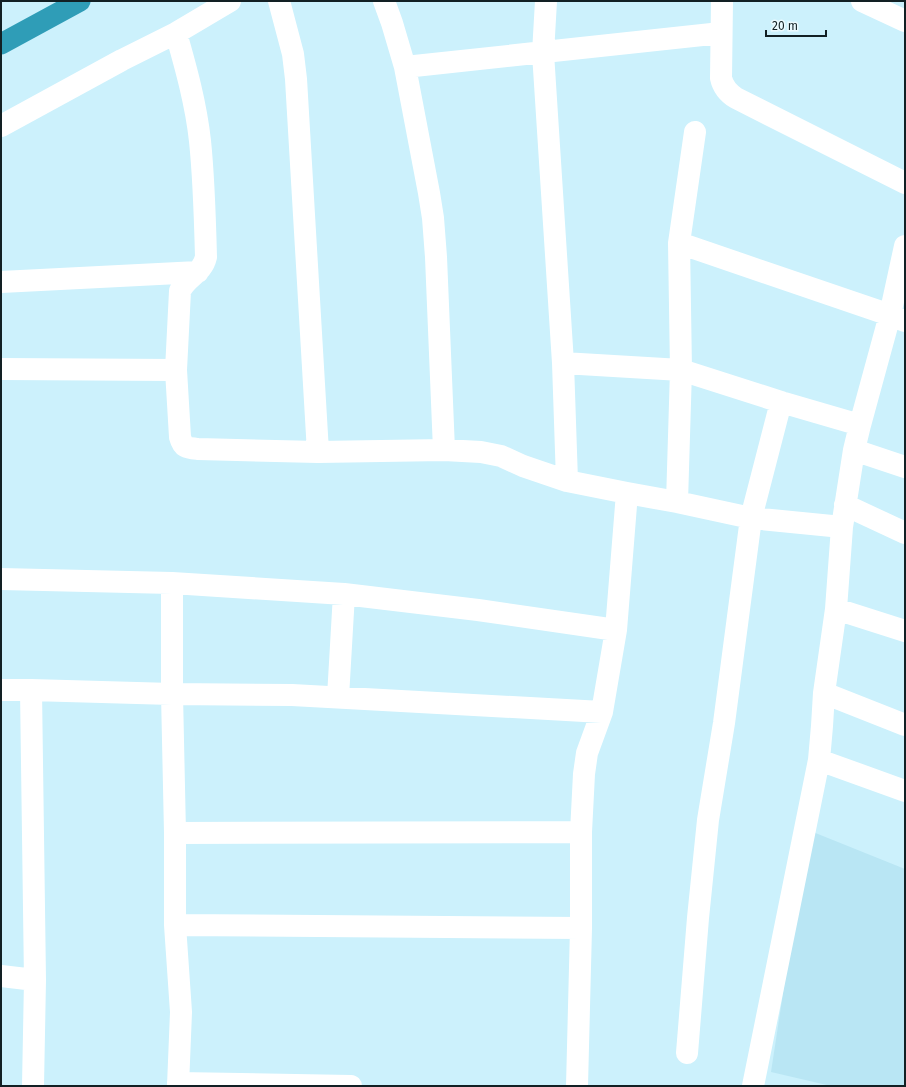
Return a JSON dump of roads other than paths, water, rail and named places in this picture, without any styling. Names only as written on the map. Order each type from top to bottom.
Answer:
[{"type":"street","points":[[1,126],[122,60],[176,33],[230,1]]},
{"type":"street","points":[[279,1],[293,54],[296,79],[318,452]]},
{"type":"street","points":[[384,1],[392,23],[404,67],[430,194],[436,257],[444,450]]},
{"type":"street","points":[[546,1],[543,53],[563,363],[567,481]]},
{"type":"street","points":[[722,1],[722,82],[732,96],[905,183]]},
{"type":"street","points":[[862,1],[905,21]]},
{"type":"street","points":[[176,33],[191,89],[200,139],[206,257],[203,266],[182,286],[180,291],[176,370],[180,437],[182,443],[186,447],[198,449],[318,452],[444,450],[481,452],[501,456],[523,466],[567,481],[751,518],[842,527]]},
{"type":"street","points":[[404,67],[721,33]]},
{"type":"street","points":[[677,502],[681,370],[679,243],[695,132]]},
{"type":"street","points":[[679,243],[898,318]]},
{"type":"street","points":[[753,1086],[819,760],[824,694],[836,609],[842,527],[854,450],[860,425],[898,318],[905,246]]},
{"type":"street","points":[[1,282],[198,272]]},
{"type":"street","points":[[563,363],[681,370],[780,402],[860,425]]},
{"type":"street","points":[[1,369],[176,370]]},
{"type":"street","points":[[687,1053],[708,820],[724,723],[751,518],[780,402]]},
{"type":"street","points":[[854,450],[905,466]]},
{"type":"street","points":[[577,1086],[581,928],[581,832],[584,774],[587,753],[602,712],[616,630],[627,493]]},
{"type":"street","points":[[845,505],[905,533]]},
{"type":"street","points":[[1,579],[172,583],[344,594],[478,610],[616,630]]},
{"type":"street","points":[[172,583],[175,924],[181,1012],[178,1084],[351,1086]]},
{"type":"street","points":[[338,697],[344,594]]},
{"type":"street","points":[[836,609],[905,631]]},
{"type":"street","points":[[1,690],[292,695],[602,712]]},
{"type":"street","points":[[31,690],[35,980],[33,1086]]},
{"type":"street","points":[[824,694],[905,725]]},
{"type":"street","points":[[819,760],[905,791]]},
{"type":"street","points":[[175,833],[581,832]]},
{"type":"street","points":[[175,924],[581,928]]},
{"type":"street","points":[[1,976],[35,980]]},
{"type":"waterway","points":[[1,44],[80,1]]}]
